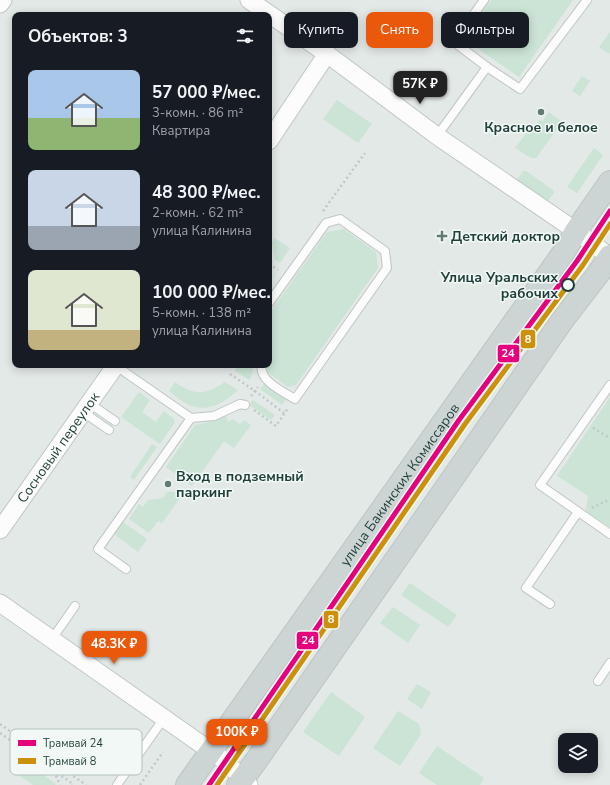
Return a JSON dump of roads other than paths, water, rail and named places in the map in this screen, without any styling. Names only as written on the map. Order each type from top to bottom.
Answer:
[{"type":"main road","name":"улица Бакинских Комиссаров","points":[[187,785],[564,252],[576,231],[610,182]]},
{"type":"main road","points":[[243,783],[562,321],[610,256]]},
{"type":"street","points":[[0,4],[3,0]]},
{"type":"street","points":[[249,0],[268,12]]},
{"type":"street","points":[[272,15],[284,22]]},
{"type":"street","points":[[272,135],[318,48]]},
{"type":"street","points":[[324,48],[437,136],[610,256]]},
{"type":"street","name":"Сосновый переулок","points":[[0,530],[114,368]]},
{"type":"street","points":[[0,603],[225,761],[243,783]]},
{"type":"lane","points":[[484,0],[454,42],[487,67],[520,89],[587,0]]},
{"type":"lane","points":[[437,136],[487,67]]},
{"type":"lane","points":[[261,368],[264,378],[294,399],[387,268],[385,251],[340,219],[326,223],[272,299]]},
{"type":"lane","points":[[120,368],[191,418],[214,416],[240,404],[245,405]]},
{"type":"lane","points":[[610,385],[540,485],[610,534]]},
{"type":"lane","points":[[86,408],[115,421]]},
{"type":"lane","points":[[86,408],[109,430]]},
{"type":"lane","points":[[126,569],[98,550],[191,418]]},
{"type":"lane","points":[[550,604],[526,588],[580,513]]},
{"type":"lane","points":[[52,639],[75,606]]},
{"type":"lane","points":[[598,681],[610,663]]},
{"type":"lane","points":[[142,749],[164,718]]},
{"type":"lane","points":[[117,785],[124,775]]},
{"type":"tram line","name":"24","points":[[209,785],[459,420],[577,261],[610,211]]},
{"type":"tram line","name":"8","points":[[217,785],[465,424],[583,265],[610,224]]},
{"type":"place","name":"Красное и белое","points":[[541,112]]},
{"type":"place","name":"Детский доктор","points":[[442,236]]},
{"type":"place","name":"Улица Уральских рабочих","points":[[568,285]]},
{"type":"place","name":"Вход в подземный паркинг","points":[[168,484]]}]
